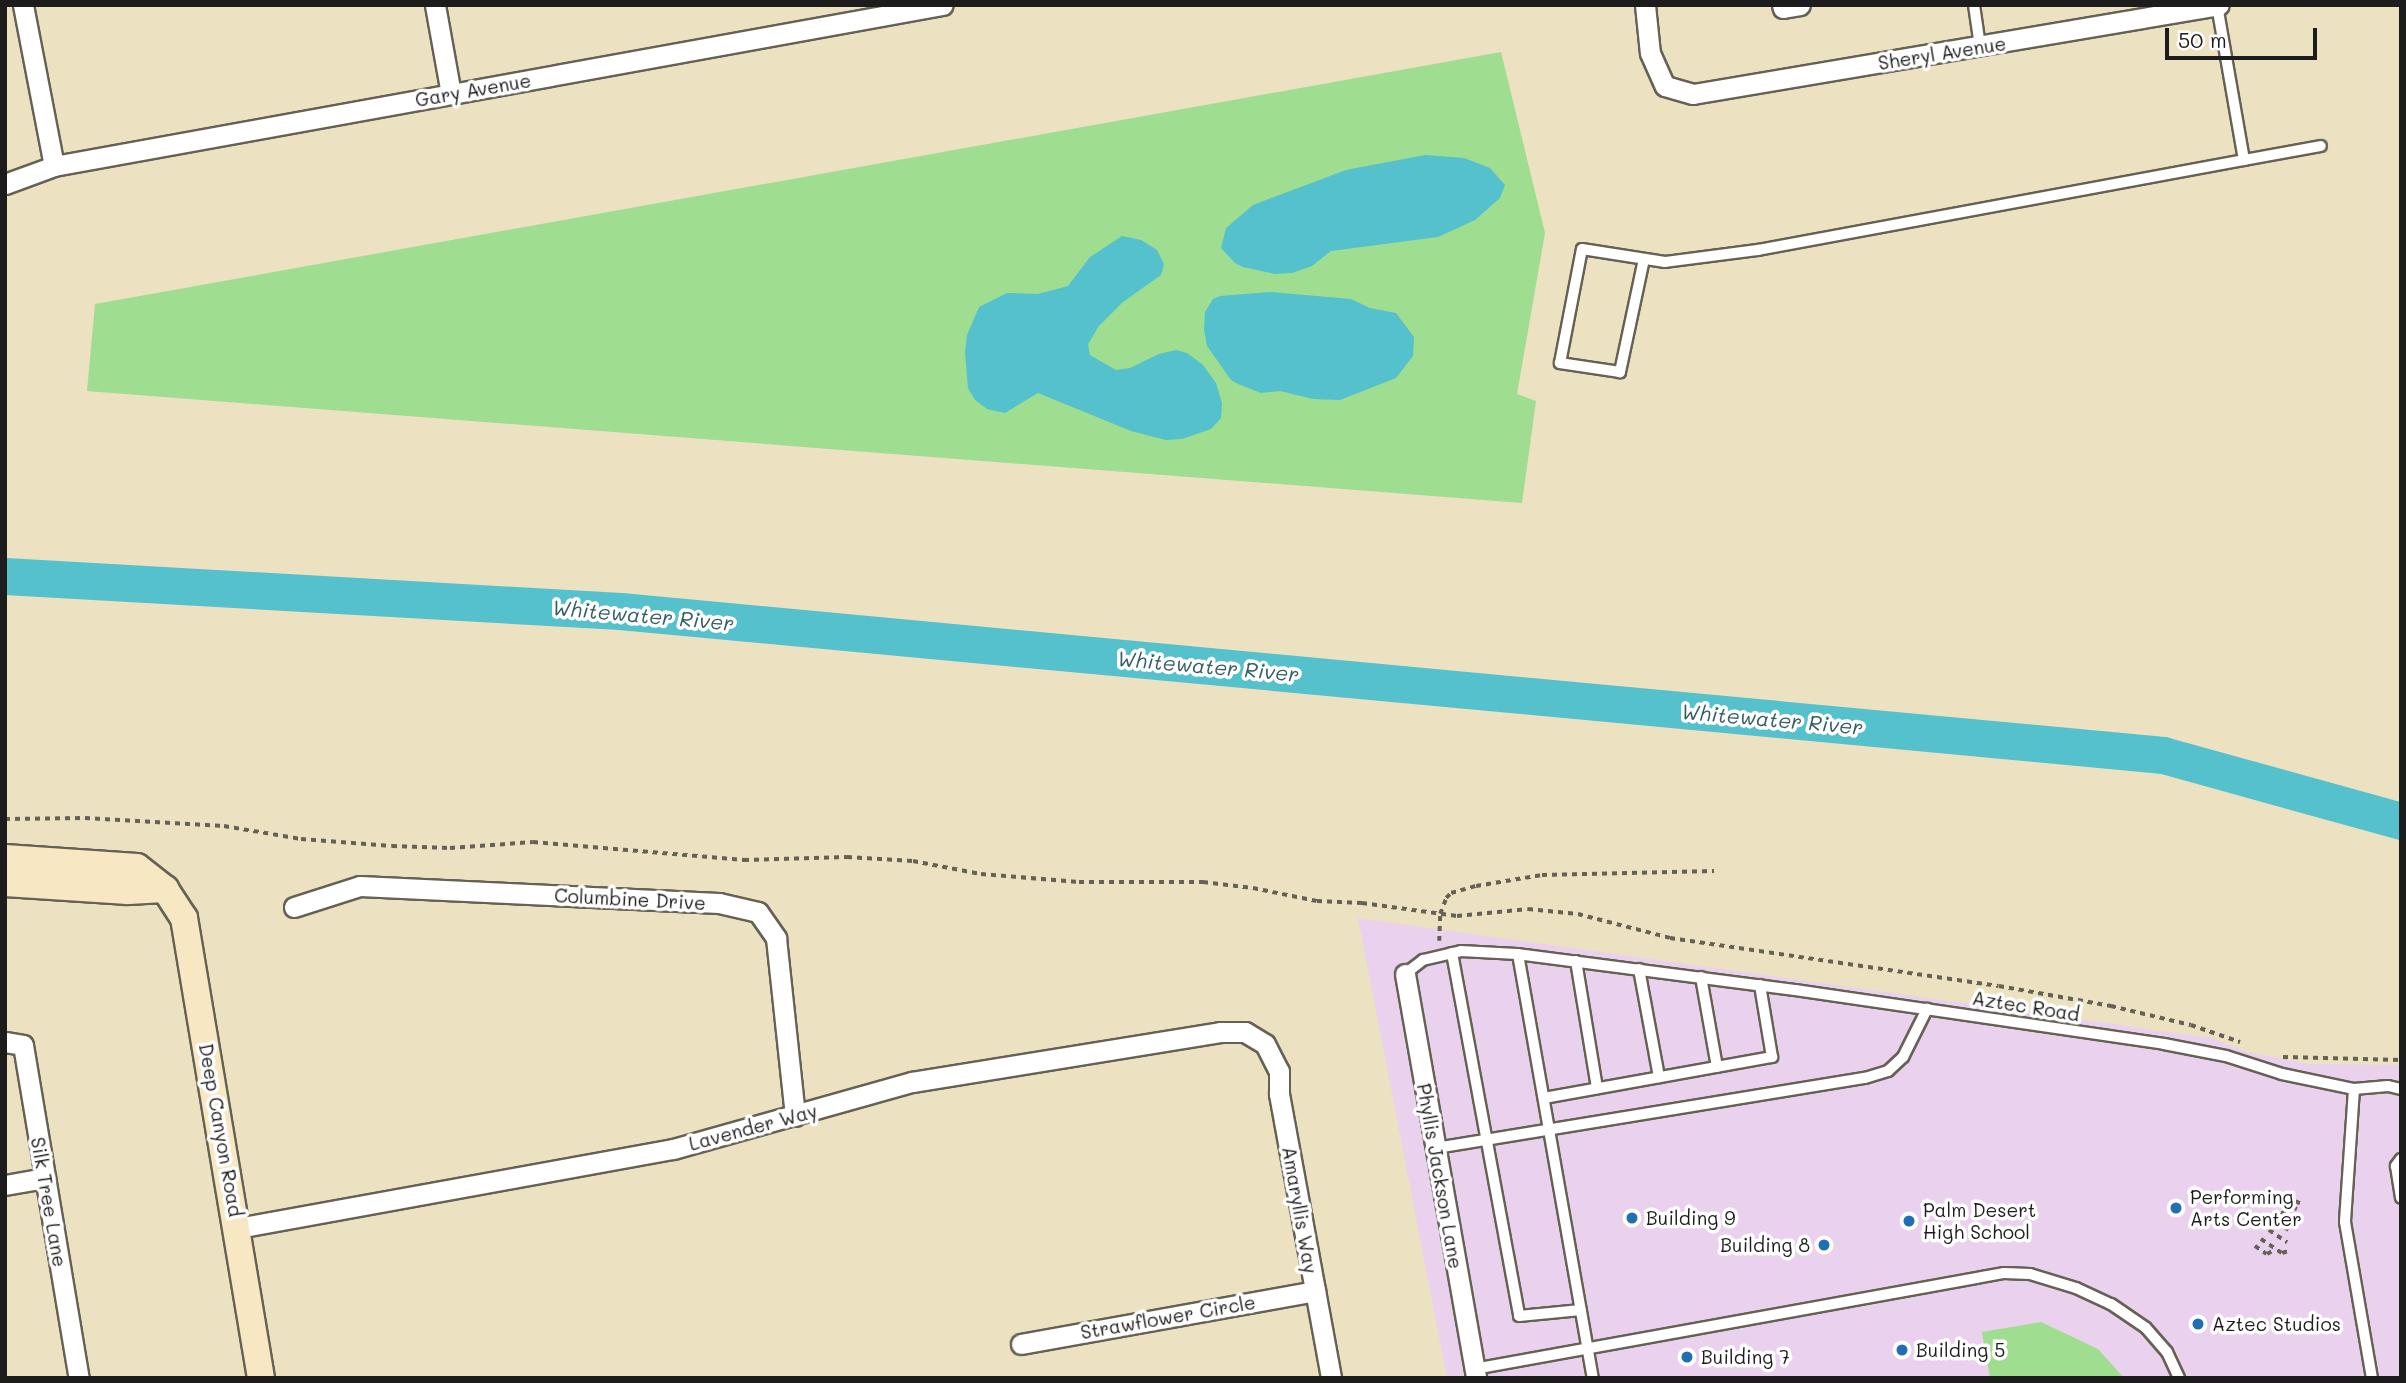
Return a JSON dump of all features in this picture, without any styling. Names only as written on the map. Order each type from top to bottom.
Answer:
[{"type":"street","points":[[23,5],[54,166]]},
{"type":"street","points":[[435,5],[451,94]]},
{"type":"street","name":"Gary Avenue","points":[[5,184],[54,166],[943,5]]},
{"type":"street","name":"Sheryl Avenue","points":[[1645,5],[1650,54],[1665,86],[1693,94],[1980,46],[2121,14],[2218,5]]},
{"type":"street","points":[[1782,5],[1783,8],[1800,5]]},
{"type":"street","name":"Deep Canyon Road","points":[[5,858],[137,867],[164,889],[184,918],[261,1378]]},
{"type":"street","points":[[5,883],[128,891],[164,889]]},
{"type":"street","name":"Columbine Drive","points":[[295,907],[360,886],[719,904],[758,912],[776,938],[795,1116]]},
{"type":"street","name":"Phyllis Jackson Lane","points":[[1405,974],[1475,1373]]},
{"type":"street","name":"Lavender Way","points":[[238,1228],[673,1149],[912,1082],[1220,1032],[1245,1032],[1265,1044]]},
{"type":"street","name":"Silk Tree Lane","points":[[5,1042],[23,1045],[79,1378]]},
{"type":"street","name":"Amaryllis Way","points":[[1265,1044],[1279,1071],[1279,1094],[1331,1378]]},
{"type":"street","points":[[5,1185],[45,1178]]},
{"type":"street","name":"Strawflower Circle","points":[[1021,1344],[1315,1291]]},
{"type":"lane","points":[[1974,5],[1980,46]]},
{"type":"lane","points":[[2218,5],[2244,160]]},
{"type":"lane","points":[[1644,259],[1620,372],[1560,363],[1582,249],[1665,262],[1758,250],[2321,146]]},
{"type":"lane","points":[[1452,953],[1519,1316],[1581,1310]]},
{"type":"lane","name":"Aztec Road","points":[[1405,974],[1423,960],[1452,953],[1518,954],[1927,1009],[2201,1051],[2354,1089],[2388,1086],[2401,1089]]},
{"type":"lane","points":[[1518,954],[1593,1378]]},
{"type":"lane","points":[[1576,961],[1597,1088]]},
{"type":"lane","points":[[1639,970],[1659,1077]]},
{"type":"lane","points":[[1701,977],[1717,1067]]},
{"type":"lane","points":[[1544,1098],[1772,1057],[1760,985]]},
{"type":"lane","points":[[1436,1148],[1888,1071],[1903,1057],[1927,1009]]},
{"type":"lane","points":[[2354,1089],[2345,1222],[2372,1378]]},
{"type":"lane","points":[[2401,1159],[2396,1166],[2401,1198]]},
{"type":"lane","points":[[1475,1373],[1588,1349],[2004,1273],[2030,1274],[2076,1288],[2111,1304],[2137,1322],[2167,1352],[2179,1378]]},
{"type":"path","points":[[5,819],[85,818],[224,826],[301,839],[392,846],[450,848],[533,842],[744,860],[847,857],[913,861],[981,874],[1079,882],[1203,882],[1253,888],[1317,901],[1362,903],[1457,916],[1528,909],[1578,914],[1670,938],[1998,986],[2112,1006],[2190,1025],[2242,1043]]},
{"type":"path","points":[[1439,957],[1440,914],[1451,893],[1521,878],[1714,871]]},
{"type":"path","points":[[2280,1057],[2401,1060]]},
{"type":"path","points":[[2286,1198],[2300,1203]]},
{"type":"path","points":[[2285,1204],[2297,1209]]},
{"type":"path","points":[[2281,1212],[2292,1218]]},
{"type":"path","points":[[2276,1222],[2288,1230]]},
{"type":"path","points":[[2269,1230],[2287,1242]]},
{"type":"path","points":[[2261,1239],[2282,1253],[2288,1251]]},
{"type":"path","points":[[2255,1246],[2267,1254],[2276,1249]]},
{"type":"shaded area","name":"Palm Desert High School","points":[[1358,918],[2212,1038],[2247,1052],[2309,1064],[2401,1065],[2401,1378],[1447,1378]]},
{"type":"green space","points":[[1501,52],[1545,233],[1517,394],[1536,401],[1522,503],[87,391],[95,304]]},
{"type":"green space","points":[[2041,1322],[2098,1349],[2124,1378],[1990,1378],[1982,1332]]},
{"type":"water","points":[[1425,155],[1464,158],[1490,168],[1505,185],[1500,198],[1475,220],[1438,237],[1331,251],[1312,266],[1292,273],[1275,274],[1243,267],[1235,263],[1221,248],[1226,228],[1253,205],[1346,170]]},
{"type":"water","points":[[1122,236],[1141,240],[1157,250],[1164,264],[1161,275],[1123,302],[1099,326],[1088,344],[1090,355],[1116,370],[1130,368],[1159,354],[1176,350],[1187,353],[1203,365],[1216,383],[1222,403],[1221,418],[1211,429],[1182,439],[1166,440],[1131,431],[1038,393],[1005,413],[987,409],[975,400],[968,388],[965,352],[967,335],[979,307],[1007,293],[1038,294],[1068,286],[1090,257]]},
{"type":"water","points":[[1269,292],[1351,299],[1370,308],[1396,313],[1414,337],[1413,356],[1396,378],[1340,400],[1313,399],[1280,391],[1261,393],[1238,384],[1231,380],[1207,346],[1205,312],[1213,299],[1220,296]]},
{"type":"waterway","name":"Whitewater River","points":[[5,576],[620,611],[2163,755],[2401,821]]},
{"type":"place","name":"Performing Arts Center","points":[[2176,1208]]},
{"type":"place","name":"Building 9","points":[[1632,1218]]},
{"type":"place","name":"Palm Desert High School","points":[[1909,1221]]},
{"type":"place","name":"Building 8","points":[[1824,1245]]},
{"type":"place","name":"Aztec Studios","points":[[2198,1324]]},
{"type":"place","name":"Building 5","points":[[1902,1350]]},
{"type":"place","name":"Building 7","points":[[1687,1357]]}]
